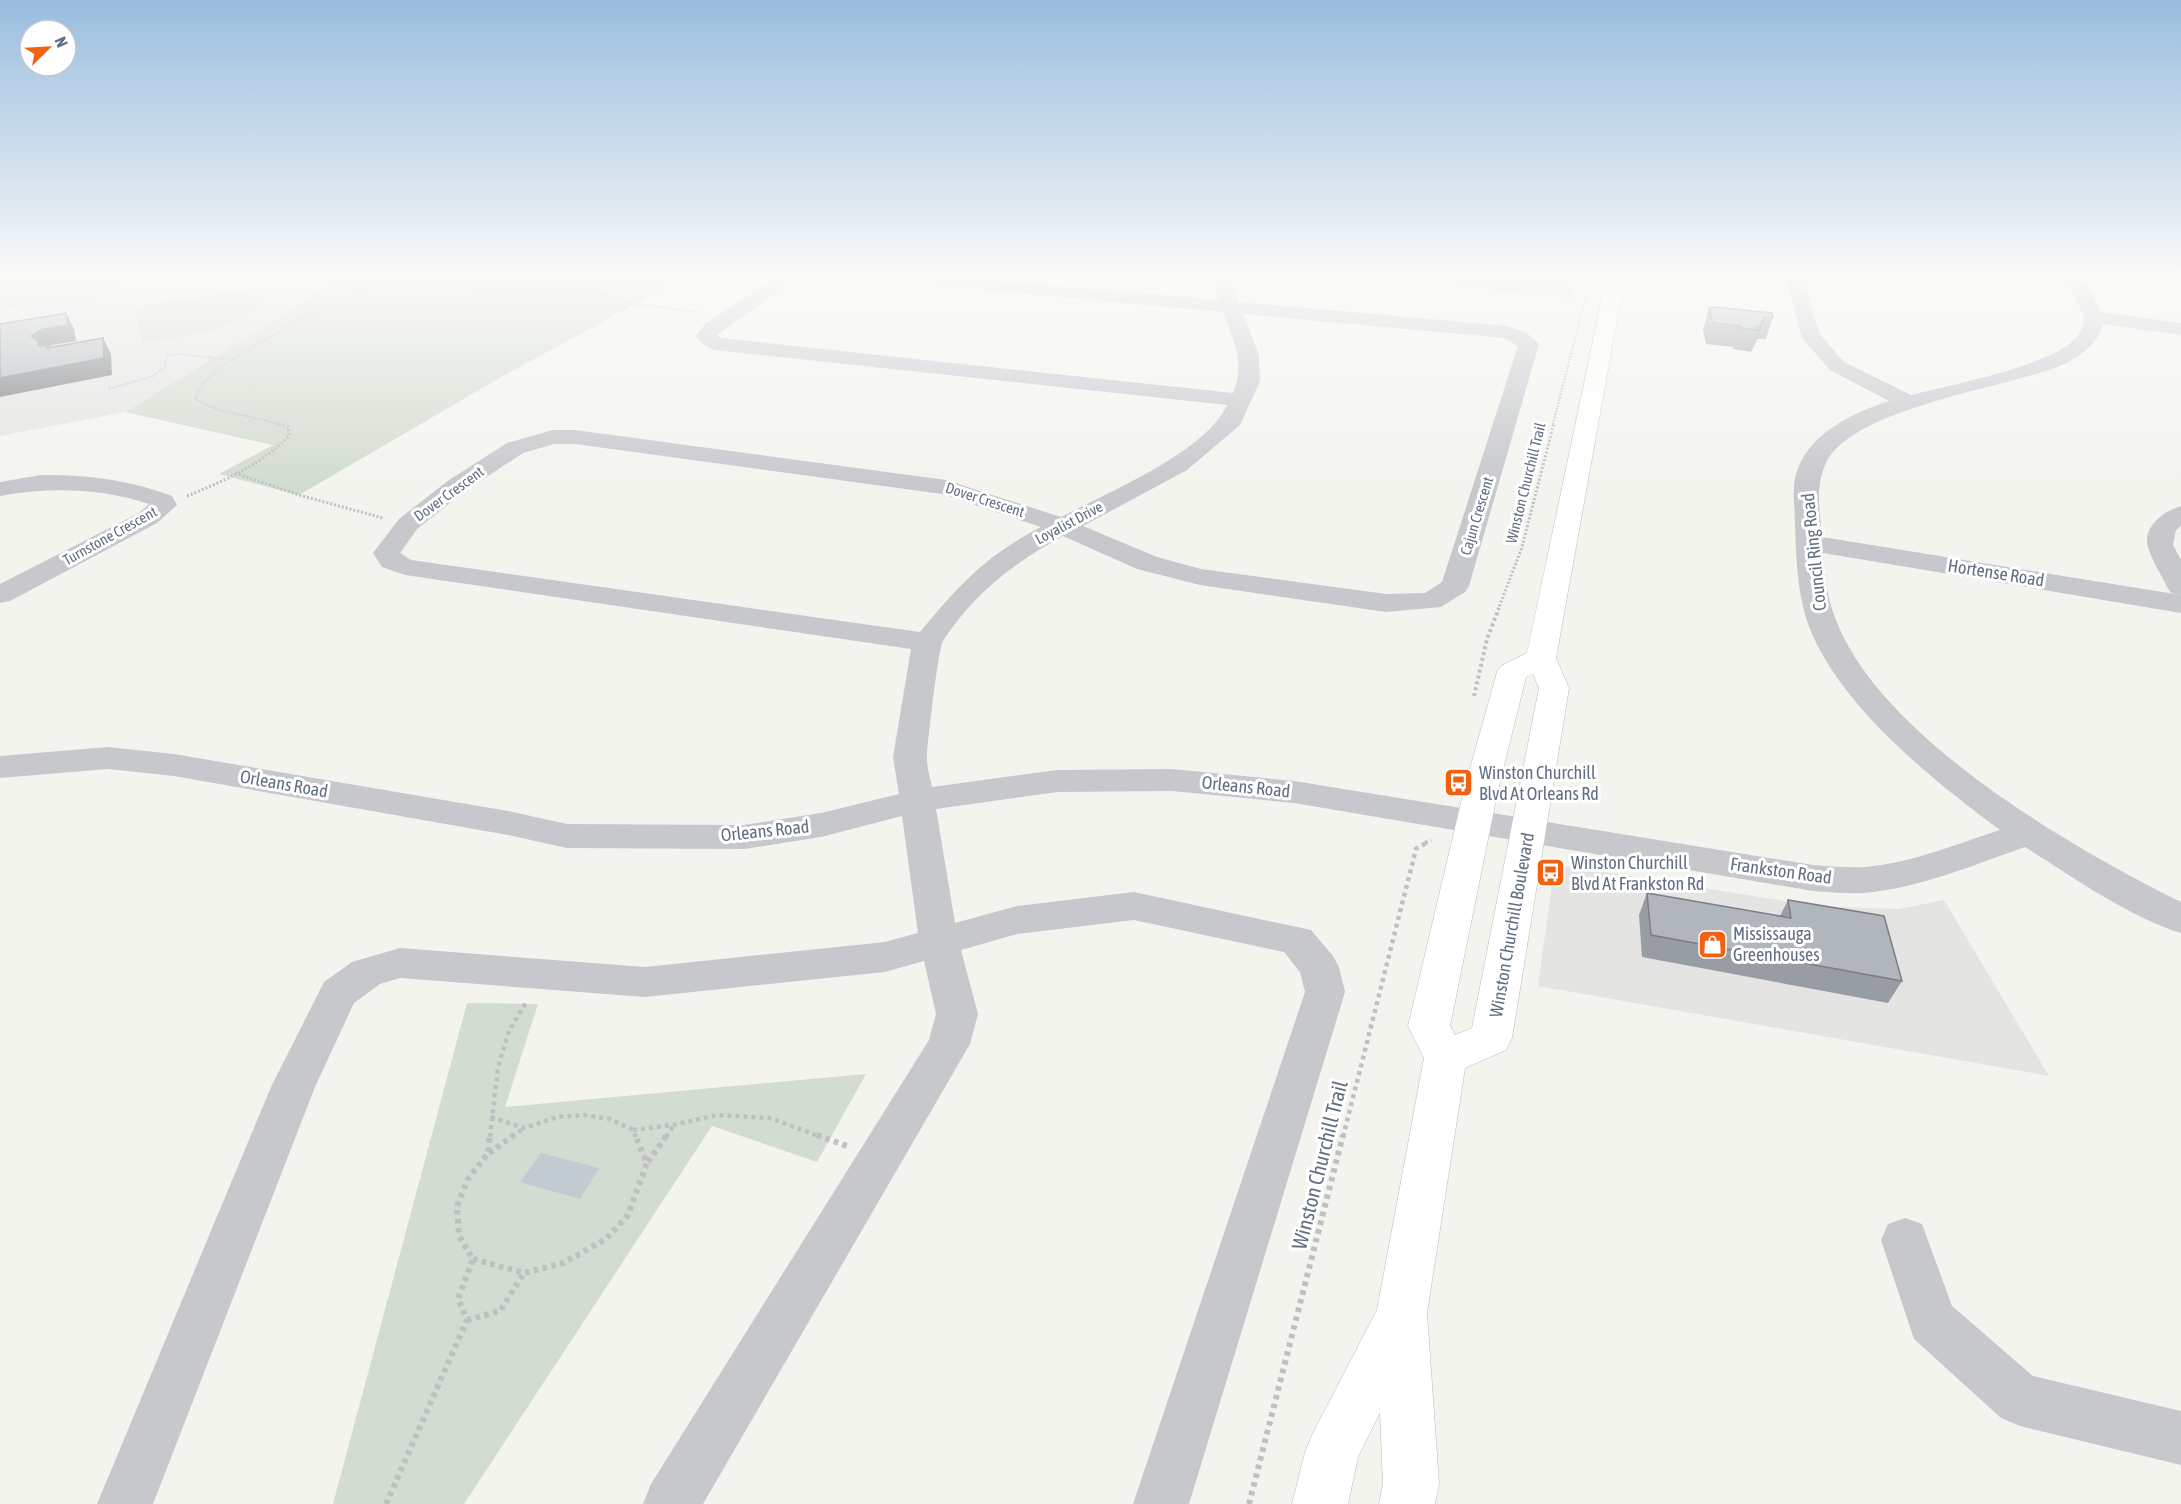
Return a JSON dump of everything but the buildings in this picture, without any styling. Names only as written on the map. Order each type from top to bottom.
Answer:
[{"type":"main road","points":[[1407,1504],[1411,1484],[1402,1313],[1445,1058],[1428,1026],[1474,822],[1512,672],[1541,658],[1602,345]]},
{"type":"main road","name":"Winston Churchill Boulevard","points":[[1445,1058],[1491,1038],[1554,688],[1541,658]]},
{"type":"main road","points":[[1320,1504],[1332,1452],[1402,1313]]},
{"type":"street","points":[[727,345],[1241,400]]},
{"type":"street","name":"Loyalist Drive","points":[[927,642],[967,594],[989,572],[1025,546],[1179,465],[1232,420],[1249,381],[1249,355],[1245,345]]},
{"type":"street","name":"Cajun Crescent","points":[[1062,526],[1147,563],[1200,577],[1386,603],[1431,601],[1455,586],[1529,345]]},
{"type":"street","points":[[1819,345],[1837,366],[1909,403]]},
{"type":"street","name":"Council Ring Road","points":[[2078,345],[2059,360],[1880,411],[1851,425],[1820,451],[1811,468],[1806,486],[1815,597],[1821,620],[1833,646],[1850,673],[1873,702],[1937,764],[2029,832],[2098,874],[2181,919]]},
{"type":"street","name":"Dover Crescent","points":[[927,642],[405,567],[392,561],[386,553],[408,524],[458,485],[514,448],[553,437],[575,437],[946,487],[1062,526]]},
{"type":"street","name":"Turnstone Crescent","points":[[0,489],[48,482],[87,482],[156,498],[163,501],[164,505],[148,518],[0,595]]},
{"type":"street","points":[[2181,514],[2163,527],[2160,545],[2181,587]]},
{"type":"street","name":"Hortense Road","points":[[1811,543],[2181,604]]},
{"type":"street","points":[[671,1504],[949,1044],[957,1014],[939,941],[910,757],[927,642]]},
{"type":"street","name":"Orleans Road","points":[[0,767],[108,758],[174,765],[508,823],[567,836],[744,837],[821,825],[918,800],[1057,781],[1172,780],[1294,792],[1529,831]]},
{"type":"street","name":"Frankston Road","points":[[1529,831],[1813,878],[1839,880],[1865,880],[1914,870],[2029,832]]},
{"type":"street","points":[[125,1504],[293,1088],[338,993],[366,973],[382,966],[400,963],[645,982],[885,957],[1017,920],[1134,906],[1297,940],[1319,967],[1325,992],[1161,1504]]},
{"type":"street","points":[[1905,1240],[1932,1322],[2020,1399],[2181,1438]]},
{"type":"path","points":[[164,505],[235,473],[279,448],[289,436],[288,427],[268,419],[208,408],[195,399],[204,382],[231,360],[256,345]]},
{"type":"path","name":"Winston Churchill Trail","points":[[1474,694],[1487,639],[1522,547],[1573,345]]},
{"type":"path","points":[[109,389],[153,376],[165,367],[167,355],[180,354],[231,360]]},
{"type":"path","points":[[235,473],[299,495],[385,519]]},
{"type":"path","name":"Winston Churchill Trail","points":[[1250,1504],[1416,849],[1431,840]]},
{"type":"path","points":[[488,1153],[498,1067],[509,1031],[542,974]]},
{"type":"path","points":[[673,1125],[647,1163],[628,1215],[606,1239],[563,1263],[524,1273],[473,1258],[459,1236],[457,1206],[468,1179],[488,1153],[524,1128],[557,1117],[584,1115],[610,1119],[633,1130],[673,1125],[717,1115],[770,1118],[879,1159]]},
{"type":"path","points":[[491,1117],[524,1128]]},
{"type":"path","points":[[633,1130],[647,1163]]},
{"type":"path","points":[[386,1504],[466,1320],[458,1299],[473,1258]]},
{"type":"path","points":[[466,1320],[500,1311],[524,1273]]},
{"type":"shaded area","points":[[0,345],[236,345],[125,412],[0,436]]},
{"type":"shaded area","points":[[236,345],[560,345],[299,495],[219,474],[273,445],[125,412]]},
{"type":"shaded area","points":[[1567,866],[1816,906],[1898,909],[1944,900],[2049,1076],[1538,986],[1554,870]]},
{"type":"shaded area","points":[[467,1003],[538,1004],[505,1107],[866,1074],[817,1162],[712,1126],[464,1504],[333,1504]]},
{"type":"shaded area","points":[[541,1153],[599,1168],[580,1199],[520,1182]]},
{"type":"place","name":"Winston Churchill Blvd At Orleans Rd","points":[[1458,783]]},
{"type":"place","name":"Winston Churchill Blvd At Frankston Rd","points":[[1550,873]]},
{"type":"place","name":"Mississauga Greenhouses","points":[[1712,944]]}]
